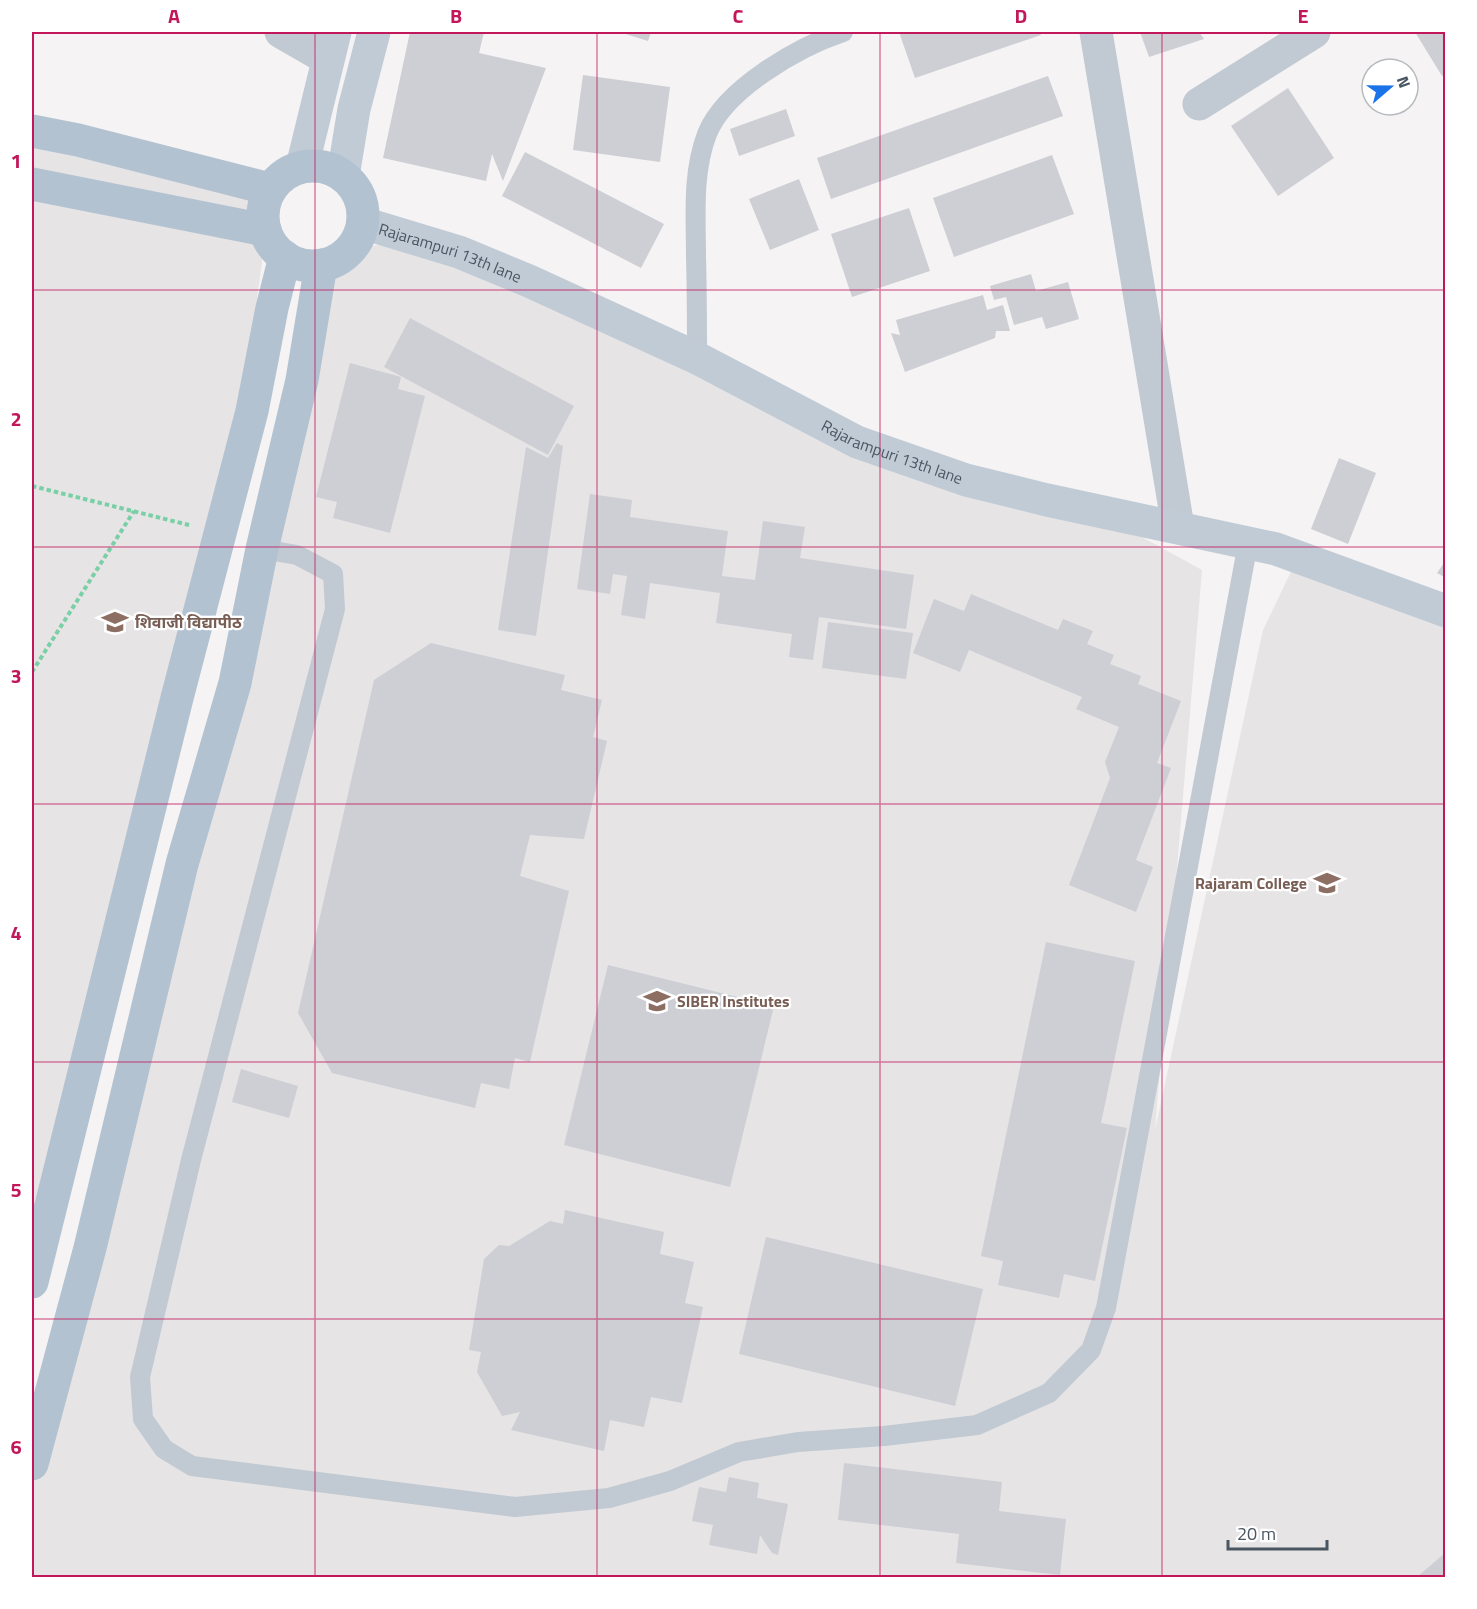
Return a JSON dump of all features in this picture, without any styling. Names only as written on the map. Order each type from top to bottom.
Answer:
[{"type":"main road","points":[[32,131],[78,140],[270,189]]},
{"type":"main road","points":[[316,166],[330,169],[343,176],[361,200],[363,224],[360,237],[345,255],[333,262],[308,266],[295,263],[274,249],[265,230],[263,213],[270,189],[279,178],[302,167],[316,166]]},
{"type":"main road","points":[[32,184],[265,230]]},
{"type":"main road","points":[[32,1282],[177,698],[222,533],[252,411],[272,308],[285,257]]},
{"type":"main road","points":[[32,1464],[90,1248],[182,864],[235,683],[262,549],[302,380],[321,265]]},
{"type":"street","points":[[281,32],[332,45],[302,167]]},
{"type":"street","points":[[343,176],[354,109],[374,32]]},
{"type":"street","points":[[1096,32],[1178,528]]},
{"type":"street","points":[[1199,104],[1314,32]]},
{"type":"street","name":"Rajarampuri 13th lane","points":[[363,224],[459,252],[537,285],[697,358],[857,442],[966,480],[1047,500],[1276,549],[1446,611]]},
{"type":"lane","points":[[697,358],[695,185],[707,134],[728,101],[768,70],[825,37],[843,32]]},
{"type":"lane","points":[[262,549],[297,555],[333,574],[335,609],[191,1160],[150,1331],[140,1377],[143,1419],[164,1449],[192,1466],[515,1507],[609,1498],[670,1481],[739,1452],[798,1442],[884,1436],[977,1425],[1049,1393],[1090,1350],[1106,1308],[1248,543]]},
{"type":"path","points":[[32,486],[222,533]]},
{"type":"path","points":[[32,672],[134,511]]},
{"type":"shaded area","name":"शिवाजी विद्यापीठ","points":[[32,136],[265,201],[262,263],[257,297],[262,352],[32,1282]]},
{"type":"shaded area","name":"SIBER Institutes","points":[[431,240],[760,391],[1091,509],[1202,570],[1155,1130],[1263,630],[1298,557],[1445,611],[1445,1577],[32,1578],[32,1463],[333,276],[346,259],[360,247]]},
{"type":"building","points":[[410,32],[484,32],[479,53],[546,68],[503,181],[492,154],[486,181],[383,158]]},
{"type":"building","points":[[619,32],[651,32],[648,41]]},
{"type":"building","points":[[899,32],[1039,32],[1041,35],[915,78]]},
{"type":"building","points":[[1140,32],[1199,32],[1204,39],[1149,57]]},
{"type":"building","points":[[1415,32],[1446,32],[1446,74],[1442,76]]},
{"type":"building","points":[[583,75],[670,87],[660,162],[573,150]]},
{"type":"building","points":[[1048,76],[1063,116],[831,199],[817,158]]},
{"type":"building","points":[[1288,88],[1334,158],[1278,196],[1231,126]]},
{"type":"building","points":[[786,109],[795,136],[739,156],[730,129]]},
{"type":"building","points":[[525,152],[664,224],[641,268],[502,196]]},
{"type":"building","points":[[1052,155],[1074,214],[954,257],[933,198]]},
{"type":"building","points":[[799,179],[819,230],[770,250],[749,199]]},
{"type":"building","points":[[909,208],[930,271],[852,297],[831,234]]},
{"type":"building","points":[[1031,274],[1036,291],[1068,282],[1079,319],[1046,329],[1042,317],[1014,325],[1006,297],[994,300],[990,286]]},
{"type":"building","points":[[983,295],[987,310],[1003,305],[1010,331],[996,331],[995,338],[905,372],[891,333],[900,335],[896,320]]},
{"type":"building","points":[[410,318],[574,406],[548,455],[384,367]]},
{"type":"building","points":[[350,363],[401,377],[398,389],[425,396],[390,533],[333,518],[337,502],[316,497]]},
{"type":"building","points":[[557,443],[563,446],[536,636],[498,630],[526,447],[548,458]]},
{"type":"building","points":[[1339,458],[1376,473],[1348,544],[1311,529]]},
{"type":"building","points":[[590,494],[632,500],[630,517],[728,531],[722,576],[755,580],[763,521],[805,527],[800,558],[914,575],[906,629],[819,617],[813,660],[789,657],[792,634],[716,623],[720,593],[650,583],[645,619],[621,615],[627,576],[613,574],[610,594],[577,589]]},
{"type":"building","points":[[1446,560],[1446,578],[1437,573]]},
{"type":"building","points":[[971,594],[1058,630],[1063,619],[1093,631],[1087,644],[1114,655],[1110,664],[1141,676],[1138,684],[1181,701],[1157,763],[1171,768],[1136,860],[1153,867],[1136,912],[1069,885],[1110,778],[1105,762],[1119,727],[1076,709],[1082,697],[969,650],[960,672],[913,653],[934,599],[964,611]]},
{"type":"building","points":[[828,622],[913,633],[906,679],[822,668]]},
{"type":"building","points":[[431,643],[565,675],[561,690],[602,700],[593,737],[607,741],[584,839],[530,835],[520,876],[569,891],[530,1062],[515,1058],[509,1089],[481,1083],[475,1108],[332,1073],[298,1013],[374,680]]},
{"type":"building","points":[[1046,942],[1135,961],[1101,1123],[1127,1128],[1095,1281],[1064,1274],[1059,1298],[998,1285],[1003,1261],[981,1256]]},
{"type":"building","points":[[608,965],[774,1006],[730,1187],[564,1145]]},
{"type":"building","points":[[241,1069],[298,1086],[289,1118],[232,1102]]},
{"type":"building","points":[[565,1210],[664,1232],[660,1254],[694,1262],[685,1303],[703,1307],[682,1403],[651,1397],[644,1427],[610,1420],[604,1451],[511,1430],[520,1412],[502,1416],[477,1372],[481,1352],[469,1350],[484,1259],[499,1245],[509,1246],[550,1221],[563,1224]]},
{"type":"building","points":[[766,1237],[983,1289],[955,1406],[739,1354]]},
{"type":"building","points":[[844,1463],[1002,1482],[999,1511],[1066,1519],[1060,1575],[956,1563],[959,1534],[838,1520]]},
{"type":"building","points":[[729,1477],[759,1483],[757,1498],[788,1504],[778,1555],[772,1553],[760,1535],[757,1554],[709,1545],[713,1525],[692,1521],[699,1487],[726,1492]]},
{"type":"building","points":[[1446,1552],[1446,1578],[1416,1578]]},
{"type":"place","name":"शिवाजी विद्यापीठ","points":[[115,622]]},
{"type":"place","name":"Rajaram College","points":[[1327,883]]},
{"type":"place","name":"SIBER Institutes","points":[[657,1001]]}]
